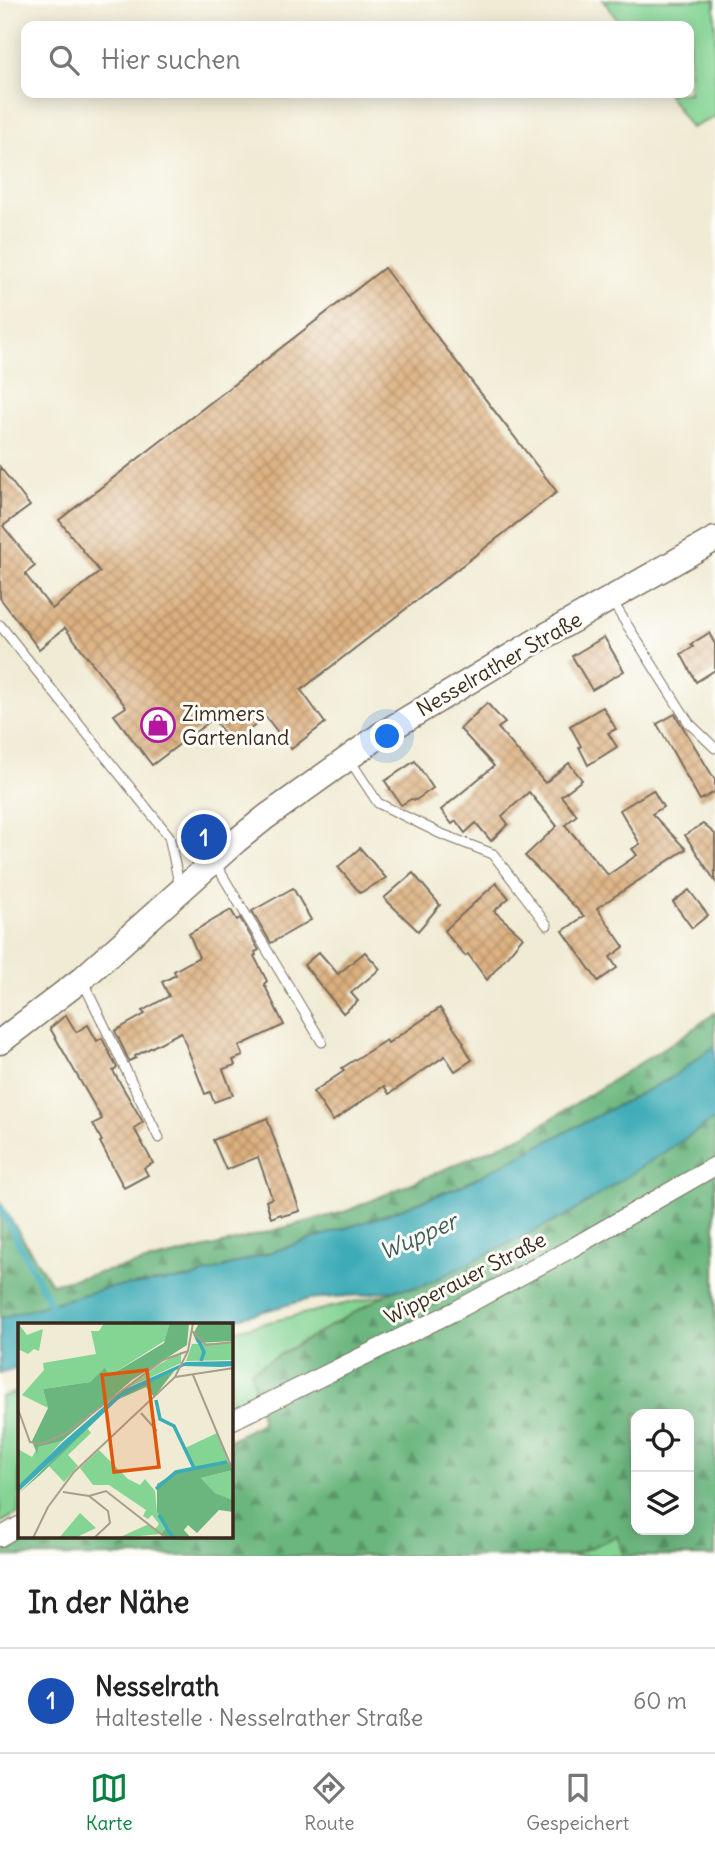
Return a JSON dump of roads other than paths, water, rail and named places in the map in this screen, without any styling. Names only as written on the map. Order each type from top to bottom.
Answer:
[{"type":"main road","name":"Nesselrather Straße","points":[[0,1042],[82,979],[213,860],[348,757],[393,727],[715,539]]},
{"type":"street","name":"Wipperauer Straße","points":[[233,1420],[455,1311],[570,1250],[715,1166]]},
{"type":"street","points":[[0,1537],[18,1527]]},
{"type":"lane","points":[[611,599],[689,723],[715,748]]},
{"type":"lane","points":[[0,625],[169,836],[180,890]]},
{"type":"lane","points":[[348,757],[379,803],[439,833],[493,854],[547,925]]},
{"type":"lane","points":[[213,860],[322,1042]]},
{"type":"lane","points":[[82,979],[159,1138]]},
{"type":"water","name":"Wupper","points":[[715,1046],[715,1119],[571,1213],[423,1286],[309,1299],[220,1323],[18,1323],[18,1368],[0,1374],[0,1318],[107,1288],[191,1278],[377,1218],[461,1186],[671,1078]]},
{"type":"waterway","points":[[0,1206],[60,1323]]},
{"type":"place","name":"Zimmers Gartenland","points":[[158,725]]},
{"type":"place","name":"Nesselrath","points":[[204,837]]}]
